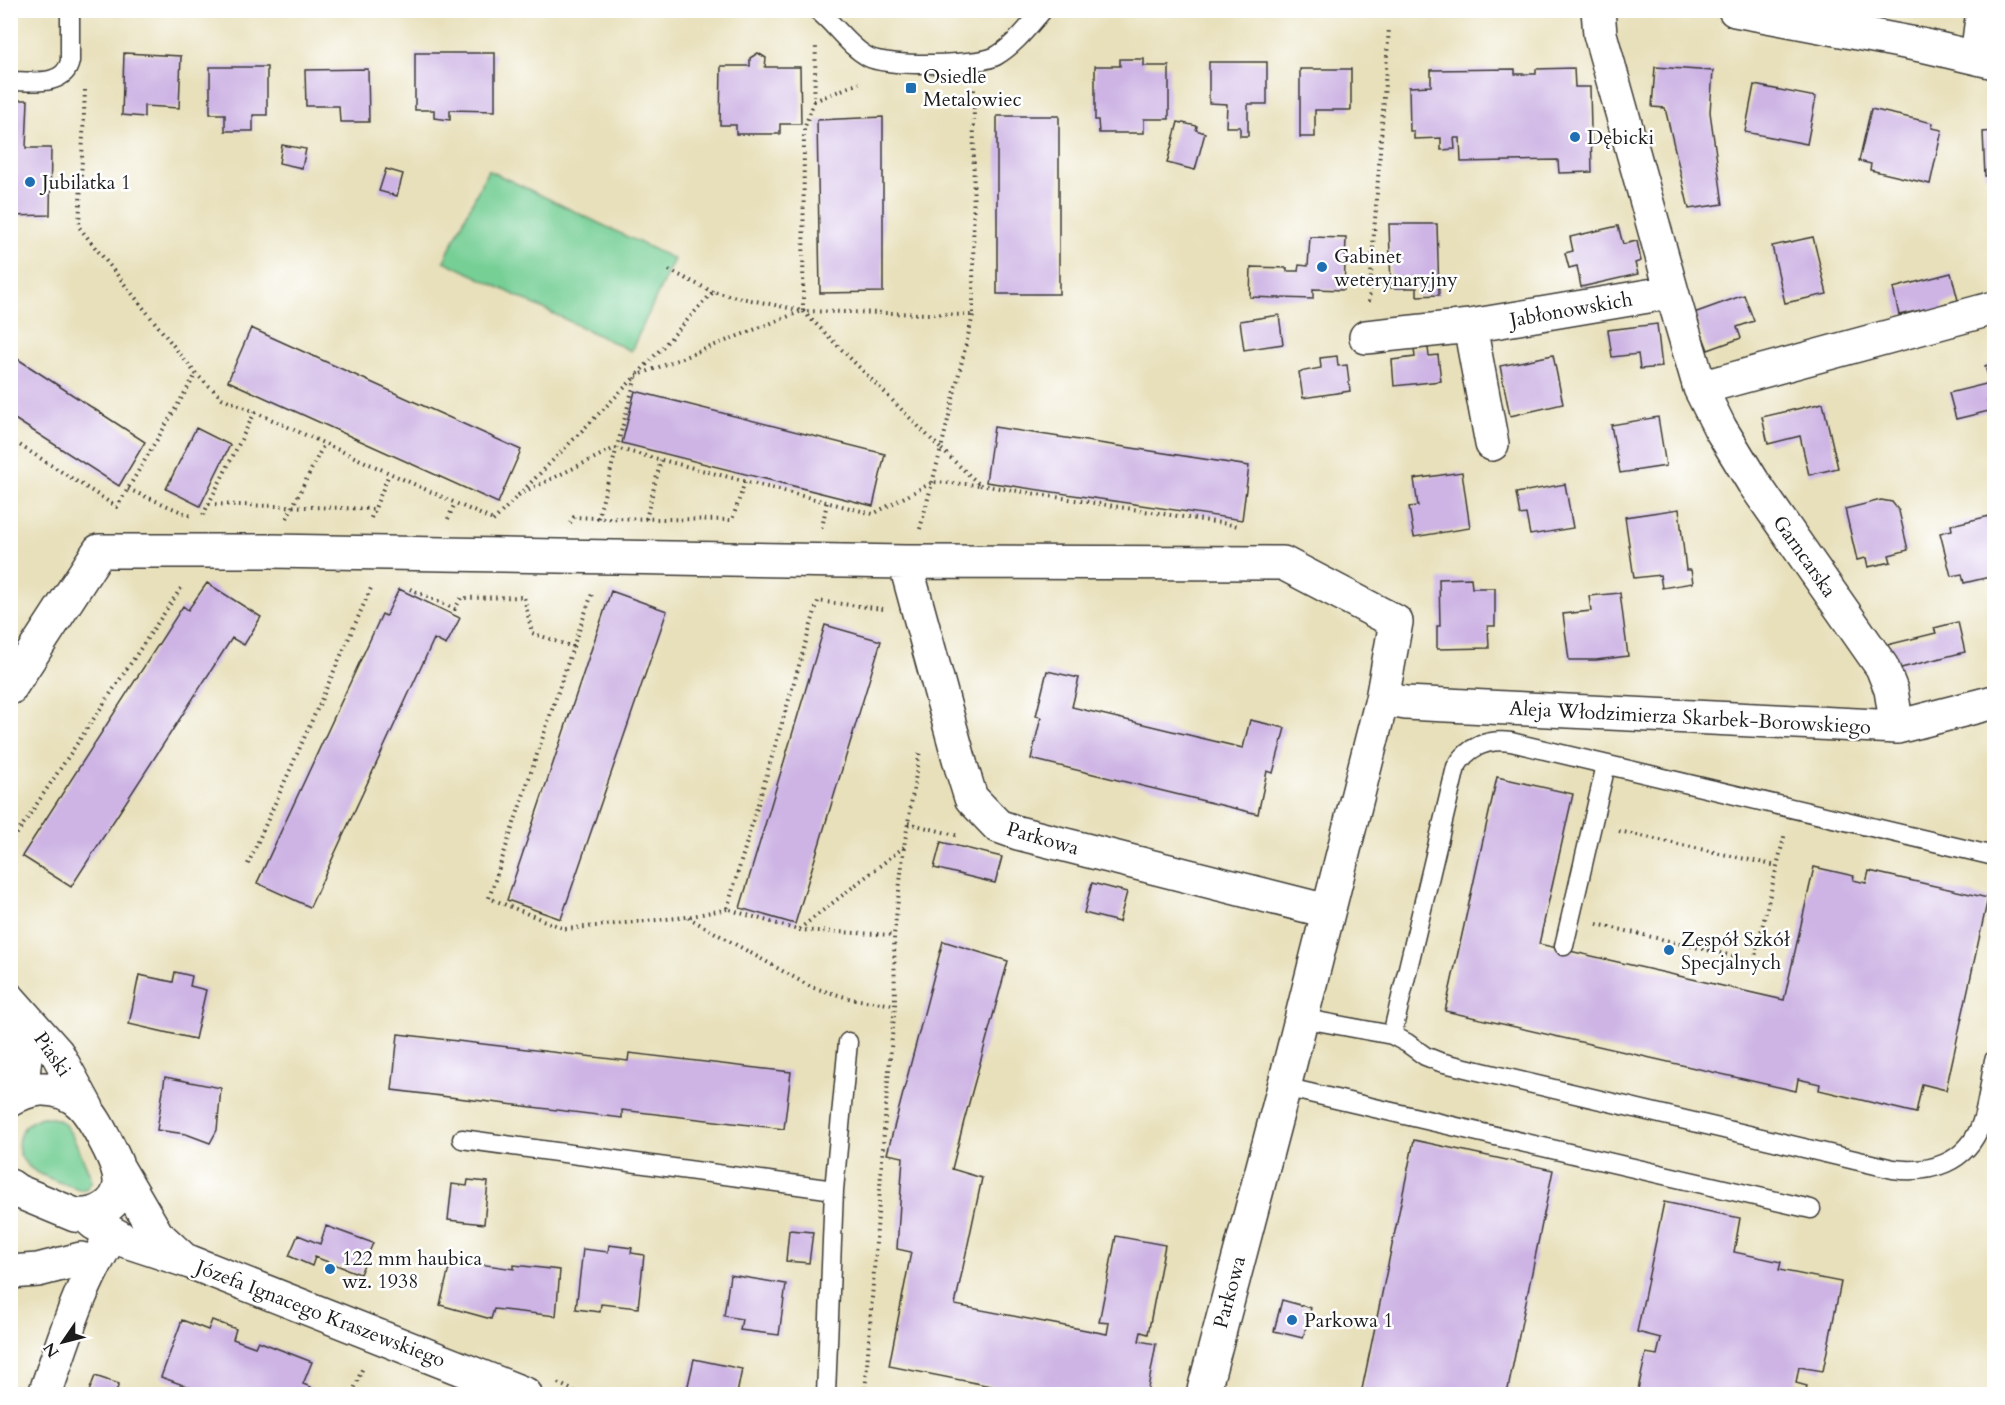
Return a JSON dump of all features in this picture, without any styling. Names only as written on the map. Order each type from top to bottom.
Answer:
[{"type":"street","name":"Garncarska","points":[[1598,10],[1600,34],[1700,388],[1720,428],[1753,482],[1882,667],[1891,690],[1897,728]]},
{"type":"street","points":[[1735,10],[1986,60],[1983,10]]},
{"type":"street","name":"Jabłonowskich","points":[[1366,337],[1470,326],[1672,292]]},
{"type":"street","points":[[1700,388],[1995,308]]},
{"type":"street","points":[[1470,326],[1492,444]]},
{"type":"street","points":[[10,688],[99,551],[205,550],[905,562]]},
{"type":"street","name":"Parkowa","points":[[1203,1395],[1382,699],[1396,622],[1283,563],[905,562],[961,766],[972,798],[998,826],[1327,911]]},
{"type":"street","name":"Aleja Włodzimierza Skarbek-Borowskiego","points":[[1382,699],[1406,703],[1897,728],[1995,702]]},
{"type":"street","name":"Piaski","points":[[12,1001],[25,1058],[16,1096]]},
{"type":"street","name":"Piaski","points":[[12,1001],[57,1053],[118,1168]]},
{"type":"street","points":[[16,1096],[32,1090],[56,1090],[67,1093],[87,1109]]},
{"type":"street","points":[[80,1294],[81,1216],[105,1209],[112,1202],[120,1184],[118,1168]]},
{"type":"street","name":"Józefa Ignacego Kraszewskiego","points":[[118,1168],[157,1235],[184,1260]]},
{"type":"street","name":"Józefa Ignacego Kraszewskiego","points":[[10,1186],[17,1191],[81,1216],[126,1241],[184,1260],[525,1395]]},
{"type":"street","points":[[45,1395],[80,1294],[98,1257],[113,1234]]},
{"type":"street","points":[[10,1272],[38,1270],[81,1259]]},
{"type":"lane","points":[[10,81],[57,79],[64,75],[69,69],[70,61],[70,10]]},
{"type":"lane","points":[[817,10],[869,58],[887,62],[941,63],[973,62],[994,57],[1013,43],[1043,10]]},
{"type":"lane","points":[[1392,1035],[1456,767],[1461,758],[1478,746],[1499,740],[1995,856]]},
{"type":"lane","points":[[1563,946],[1606,765]]},
{"type":"lane","points":[[1300,1018],[1392,1035],[1407,1042],[1425,1056],[1440,1062],[1893,1169],[1912,1171],[1928,1170],[1944,1164],[1959,1155],[1971,1142],[1980,1125],[1995,1060]]},
{"type":"lane","points":[[826,1395],[834,1190],[848,1042]]},
{"type":"lane","points":[[1284,1087],[1811,1209]]},
{"type":"lane","points":[[462,1139],[834,1190]]},
{"type":"path","points":[[1366,337],[1389,28]]},
{"type":"path","points":[[816,42],[814,101],[804,129],[803,311],[980,485]]},
{"type":"path","points":[[814,101],[863,82],[855,73]]},
{"type":"path","points":[[905,562],[915,549],[973,315],[974,80]]},
{"type":"path","points":[[86,88],[79,227],[196,374],[222,399],[494,520]]},
{"type":"path","points":[[669,270],[713,292],[803,311],[973,315]]},
{"type":"path","points":[[487,527],[636,376],[713,292]]},
{"type":"path","points":[[636,376],[803,311]]},
{"type":"path","points":[[10,439],[117,507],[196,374]]},
{"type":"path","points":[[636,376],[598,518],[732,520],[745,482]]},
{"type":"path","points":[[128,489],[201,520],[255,412]]},
{"type":"path","points":[[271,551],[324,444]]},
{"type":"path","points":[[518,495],[615,448],[873,514],[933,482],[980,485],[1246,527]]},
{"type":"path","points":[[646,519],[661,460]]},
{"type":"path","points":[[209,504],[375,509]]},
{"type":"path","points":[[10,844],[205,550]]},
{"type":"path","points":[[605,557],[489,898],[565,929],[687,917],[727,909],[798,930],[894,935]]},
{"type":"path","points":[[248,864],[373,584],[363,585]]},
{"type":"path","points":[[406,587],[454,609],[461,598],[524,597],[532,633],[573,647]]},
{"type":"path","points":[[727,909],[818,601]]},
{"type":"path","points":[[1570,918],[1754,961],[1791,808]]},
{"type":"path","points":[[1618,831],[1777,866]]},
{"type":"path","points":[[798,930],[904,847],[894,935],[895,1005],[865,1395]]},
{"type":"path","points":[[687,917],[811,987],[852,999],[895,1005]]},
{"type":"green space","points":[[488,170],[674,259],[631,351],[444,261]]},
{"type":"green space","points":[[42,1117],[61,1121],[70,1132],[91,1177],[91,1183],[87,1188],[81,1190],[49,1178],[29,1167],[22,1159],[19,1150],[20,1134],[28,1124]]},
{"type":"building","points":[[124,53],[181,56],[179,108],[144,106],[144,117],[122,115]]},
{"type":"building","points":[[415,53],[495,53],[495,111],[450,110],[450,120],[434,118],[434,110],[415,110]]},
{"type":"building","points":[[758,53],[766,58],[765,67],[800,67],[801,124],[780,124],[780,134],[736,134],[736,125],[720,125],[721,66],[750,66],[750,58]]},
{"type":"building","points":[[1120,59],[1144,59],[1144,66],[1169,66],[1169,119],[1144,119],[1144,133],[1099,133],[1098,120],[1095,120],[1095,66],[1120,66]]},
{"type":"building","points":[[1209,62],[1267,62],[1267,104],[1248,104],[1248,136],[1240,136],[1240,127],[1226,127],[1227,104],[1209,103]]},
{"type":"building","points":[[210,67],[267,67],[267,115],[253,115],[253,131],[225,131],[225,114],[210,114]]},
{"type":"building","points":[[1655,67],[1713,71],[1710,112],[1723,204],[1689,209],[1665,108],[1652,107]]},
{"type":"building","points":[[1574,68],[1575,87],[1590,87],[1592,172],[1559,173],[1558,160],[1461,162],[1460,138],[1454,138],[1455,149],[1441,150],[1441,138],[1414,139],[1414,131],[1410,131],[1409,87],[1431,86],[1431,70],[1515,69],[1515,74],[1536,74],[1536,69]]},
{"type":"building","points":[[368,69],[369,122],[340,122],[339,106],[306,106],[305,70]]},
{"type":"building","points":[[1300,69],[1351,69],[1351,110],[1315,110],[1315,137],[1300,137]]},
{"type":"building","points":[[1754,85],[1816,97],[1807,144],[1745,132]]},
{"type":"building","name":"Jubilatka 1","points":[[10,100],[28,100],[26,148],[51,148],[50,215],[10,216]]},
{"type":"building","points":[[1871,109],[1933,123],[1932,128],[1942,130],[1930,184],[1870,170],[1871,164],[1859,161]]},
{"type":"building","points":[[997,116],[1059,116],[1059,294],[997,294]]},
{"type":"building","points":[[883,117],[883,292],[820,293],[817,120]]},
{"type":"building","points":[[1178,122],[1197,126],[1196,130],[1205,133],[1195,170],[1167,163]]},
{"type":"building","points":[[1994,131],[1994,176],[1985,176],[1983,132]]},
{"type":"building","points":[[282,145],[306,149],[302,168],[279,163]]},
{"type":"building","points":[[386,169],[403,174],[397,196],[379,191]]},
{"type":"building","points":[[1389,224],[1437,224],[1439,295],[1417,296],[1417,288],[1391,288]]},
{"type":"building","points":[[1618,226],[1623,244],[1637,241],[1641,261],[1635,263],[1638,274],[1581,287],[1577,266],[1569,268],[1565,253],[1573,251],[1570,237]]},
{"type":"building","name":"Gabinet weterynaryjny","points":[[1310,237],[1346,238],[1344,290],[1313,289],[1313,299],[1250,297],[1251,267],[1287,268],[1287,271],[1298,271],[1299,265],[1308,266]]},
{"type":"building","points":[[1813,237],[1827,294],[1785,303],[1772,246]]},
{"type":"building","points":[[1951,273],[1958,300],[1943,304],[1944,311],[1927,316],[1925,309],[1899,315],[1893,288]]},
{"type":"building","points":[[1744,295],[1754,321],[1737,327],[1741,338],[1708,350],[1694,313]]},
{"type":"building","points":[[1279,315],[1283,344],[1244,350],[1240,321]]},
{"type":"building","points":[[1657,324],[1662,367],[1640,369],[1638,354],[1612,357],[1608,330]]},
{"type":"building","points":[[251,328],[521,450],[498,503],[228,381]]},
{"type":"building","points":[[1428,348],[1429,356],[1438,355],[1441,381],[1394,386],[1392,360],[1415,357],[1414,349]]},
{"type":"building","points":[[1994,353],[1994,398],[1987,400],[1989,411],[1956,419],[1949,393],[1990,383],[1985,366],[1993,363],[1991,354]]},
{"type":"building","points":[[10,354],[145,442],[119,486],[10,416]]},
{"type":"building","points":[[1553,355],[1563,404],[1510,416],[1500,366]]},
{"type":"building","points":[[1337,356],[1338,366],[1347,365],[1350,391],[1303,398],[1299,372],[1321,368],[1320,358]]},
{"type":"building","points":[[635,391],[885,454],[873,506],[622,443]]},
{"type":"building","points":[[1823,403],[1838,468],[1809,475],[1800,436],[1768,444],[1762,417]]},
{"type":"building","points":[[1658,417],[1666,466],[1620,473],[1611,425]]},
{"type":"building","points":[[994,427],[1249,466],[1242,520],[986,482]]},
{"type":"building","points":[[196,428],[230,445],[200,506],[166,489]]},
{"type":"building","points":[[1462,472],[1470,528],[1414,537],[1409,507],[1418,506],[1414,479]]},
{"type":"building","points":[[1565,484],[1573,528],[1530,535],[1526,514],[1520,515],[1516,493]]},
{"type":"building","points":[[1881,500],[1892,502],[1899,511],[1908,550],[1889,555],[1891,562],[1868,567],[1866,558],[1857,560],[1845,509]]},
{"type":"building","points":[[1679,509],[1686,570],[1691,570],[1693,583],[1662,588],[1660,575],[1634,578],[1625,517]]},
{"type":"building","points":[[1994,515],[1994,576],[1964,583],[1962,574],[1951,576],[1940,533],[1952,530],[1951,525]]},
{"type":"building","points":[[1471,578],[1472,588],[1495,588],[1495,626],[1488,626],[1489,648],[1437,649],[1437,626],[1440,626],[1439,579]]},
{"type":"building","points":[[207,583],[261,617],[244,645],[232,638],[71,887],[22,856],[183,606],[188,610]]},
{"type":"building","points":[[399,589],[460,618],[446,645],[434,639],[310,907],[257,883],[382,614],[386,616]]},
{"type":"building","points":[[611,591],[667,611],[561,919],[507,900]]},
{"type":"building","points":[[1620,593],[1628,656],[1596,660],[1569,660],[1563,614],[1591,611],[1589,596]]},
{"type":"building","points":[[1958,622],[1965,652],[1893,670],[1887,645],[1936,633],[1934,628]]},
{"type":"building","points":[[825,625],[881,641],[795,924],[740,908]]},
{"type":"building","points":[[1047,671],[1079,678],[1072,707],[1243,748],[1250,720],[1285,728],[1273,773],[1267,771],[1258,814],[1031,759],[1041,717],[1036,716]]},
{"type":"building","points":[[1497,777],[1573,794],[1539,944],[1784,1000],[1814,867],[1854,876],[1853,880],[1866,883],[1869,871],[1988,898],[1946,1090],[1922,1084],[1916,1113],[1819,1090],[1820,1084],[1798,1079],[1796,1091],[1445,1011]]},
{"type":"building","points":[[941,842],[1002,857],[995,883],[934,868]]},
{"type":"building","points":[[1092,883],[1127,892],[1119,922],[1084,913]]},
{"type":"building","points":[[943,941],[1008,961],[952,1169],[982,1178],[955,1305],[1107,1334],[1109,1323],[1099,1322],[1116,1236],[1165,1245],[1148,1334],[1141,1332],[1139,1341],[1156,1344],[1147,1394],[1031,1394],[889,1366],[911,1252],[897,1249],[903,1157],[887,1154]]},
{"type":"building","points":[[175,972],[192,976],[190,986],[206,990],[195,1039],[129,1024],[139,975],[173,982]]},
{"type":"building","points":[[398,1034],[628,1061],[629,1053],[791,1072],[784,1129],[622,1110],[622,1118],[392,1090]]},
{"type":"building","points":[[165,1077],[221,1088],[217,1130],[210,1143],[186,1134],[157,1130]]},
{"type":"building","points":[[1414,1140],[1553,1170],[1507,1394],[1361,1394]]},
{"type":"building","points":[[468,1180],[488,1182],[484,1224],[448,1220],[452,1184],[467,1186]]},
{"type":"building","points":[[1664,1202],[1740,1218],[1734,1252],[1781,1262],[1779,1270],[1841,1282],[1823,1371],[1799,1367],[1796,1383],[1807,1386],[1805,1394],[1637,1394],[1646,1353],[1657,1355],[1661,1338],[1637,1332]]},
{"type":"building","points":[[326,1226],[373,1243],[360,1274],[315,1257],[312,1266],[289,1256],[298,1235],[320,1244]]},
{"type":"building","points":[[789,1230],[813,1232],[809,1263],[786,1261]]},
{"type":"building","points":[[609,1245],[632,1248],[631,1253],[644,1255],[638,1308],[601,1304],[600,1312],[576,1309],[583,1249],[608,1252]]},
{"type":"building","points":[[451,1260],[514,1269],[514,1265],[560,1270],[556,1316],[494,1309],[491,1319],[440,1305]]},
{"type":"building","points":[[730,1275],[786,1284],[779,1335],[740,1330],[742,1319],[724,1316]]},
{"type":"building","name":"Parkowa 1","points":[[1282,1300],[1311,1308],[1303,1338],[1274,1331]]},
{"type":"building","points":[[182,1320],[208,1330],[212,1320],[236,1329],[233,1339],[255,1347],[258,1341],[312,1362],[303,1384],[311,1387],[308,1394],[208,1394],[161,1377]]},
{"type":"building","points":[[694,1359],[742,1369],[737,1394],[686,1394]]},
{"type":"building","points":[[95,1376],[119,1384],[115,1394],[88,1394]]},
{"type":"place","name":"Osiedle Metalowiec","points":[[911,88]]},
{"type":"place","name":"Dębicki","points":[[1575,137]]},
{"type":"place","name":"Jubilatka 1","points":[[30,182]]},
{"type":"place","name":"Gabinet weterynaryjny","points":[[1322,267]]},
{"type":"place","name":"Zespół Szkół Specjalnych","points":[[1669,950]]},
{"type":"place","name":"122 mm haubica wz. 1938","points":[[330,1269]]},
{"type":"place","name":"Parkowa 1","points":[[1292,1320]]}]
